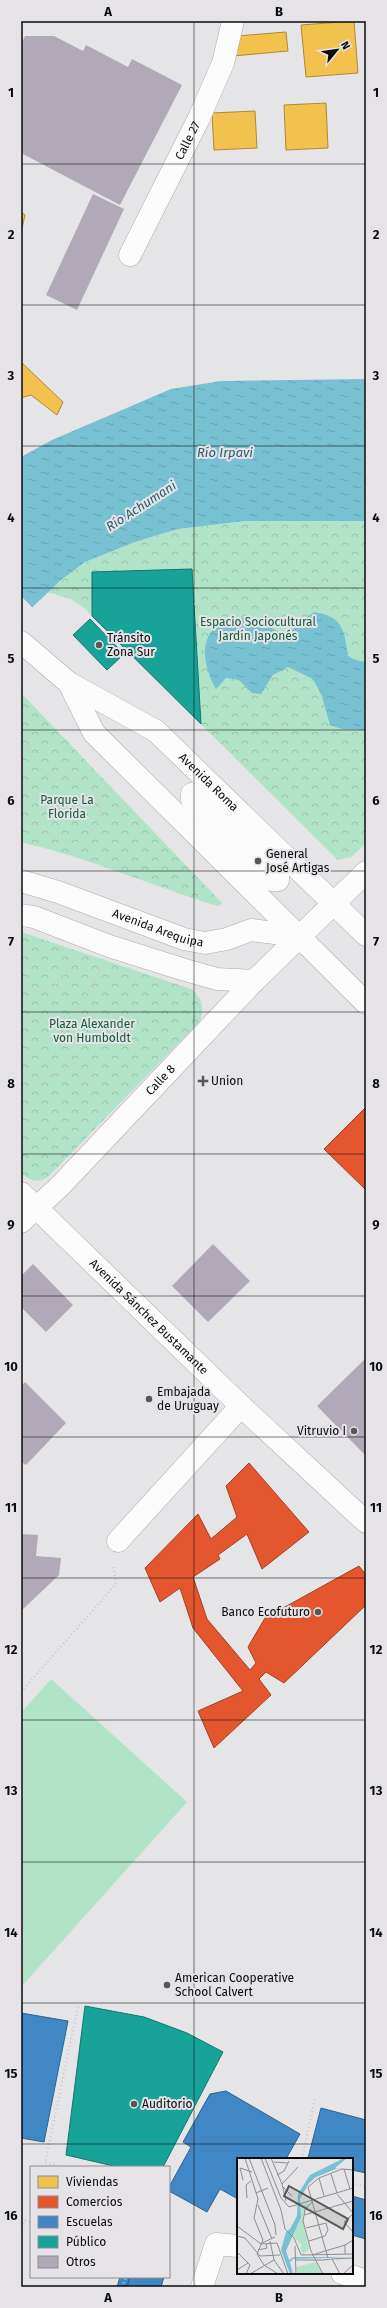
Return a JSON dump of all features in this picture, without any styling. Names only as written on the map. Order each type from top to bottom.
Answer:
[{"type":"main road","name":"Calle 27","points":[[130,255],[199,118],[223,63],[233,21]]},
{"type":"main road","name":"Avenida Roma","points":[[27,648],[69,683],[156,731],[366,935]]},
{"type":"main road","name":"Avenida Roma","points":[[69,683],[94,733],[366,1003]]},
{"type":"main road","name":"Calle 8","points":[[26,1207],[60,1186],[254,981],[298,936],[366,872]]},
{"type":"main road","name":"Avenida Arequipa","points":[[21,881],[58,892],[184,939],[206,943],[227,939],[251,930],[298,936]]},
{"type":"main road","points":[[21,915],[34,917],[144,958],[210,978],[254,981]]},
{"type":"main road","name":"Avenida Sánchez Bustamante","points":[[26,1207],[242,1406],[363,1514]]},
{"type":"main road","points":[[118,1541],[242,1406]]},
{"type":"main road","points":[[202,2287],[216,2244],[237,2246]]},
{"type":"main road","points":[[345,2274],[366,2281]]},
{"type":"path","points":[[194,604],[268,602],[298,594],[314,584],[334,580],[366,586]]},
{"type":"path","points":[[21,723],[27,734],[28,753],[53,781],[72,780],[86,783],[99,796],[101,808],[96,826],[88,836],[79,842],[59,840],[21,818]]},
{"type":"path","points":[[21,989],[33,993],[47,990],[61,980],[76,956]]},
{"type":"path","points":[[63,1032],[102,967]]},
{"type":"path","points":[[21,1012],[35,1014],[63,1032],[75,1063],[108,1103]]},
{"type":"path","points":[[21,1080],[37,1081],[59,1074],[75,1063]]},
{"type":"path","points":[[21,1692],[116,1584],[113,1566],[118,1541]]},
{"type":"path","points":[[61,2166],[45,2163],[78,2007]]},
{"type":"path","points":[[302,2158],[315,2098]]},
{"type":"path","points":[[353,2183],[366,2186]]},
{"type":"path","points":[[21,2219],[30,2222]]},
{"type":"path","points":[[21,2232],[25,2220]]},
{"type":"green space","name":"Espacio Sociocultural Jardín Japonés","points":[[245,521],[366,521],[366,843],[351,857],[338,860],[83,607],[71,599],[47,592],[85,562],[135,542],[178,529]]},
{"type":"green space","name":"Parque La Florida","points":[[21,693],[222,903],[221,905],[217,906],[71,856],[21,842]]},
{"type":"green space","name":"Plaza Alexander von Humboldt","points":[[21,932],[191,989],[195,992],[202,1003],[200,1021],[49,1176],[38,1181],[31,1180],[21,1173]]},
{"type":"green space","points":[[51,1679],[187,1802],[21,1987],[21,1713]]},
{"type":"water","name":"Río Irpavi","points":[[366,379],[366,521],[245,521],[178,529],[135,542],[85,562],[60,581],[21,618],[21,457],[52,440],[171,389],[221,381]]},
{"type":"water","points":[[314,612],[324,614],[337,621],[343,632],[348,656],[355,660],[366,662],[366,730],[342,729],[330,725],[322,696],[313,679],[288,667],[273,675],[261,694],[252,693],[239,680],[226,678],[216,689],[209,674],[205,648],[208,637],[214,628],[224,622],[238,618],[255,618],[281,633],[287,634]]},
{"type":"pier","points":[[21,596],[33,608],[21,620]]},
{"type":"building: Viviendas","points":[[354,21],[358,73],[306,77],[301,25]]},
{"type":"building: Viviendas","points":[[286,32],[288,51],[233,56],[237,36]]},
{"type":"building: Viviendas","points":[[326,103],[328,148],[286,150],[284,105]]},
{"type":"building: Viviendas","points":[[255,111],[257,148],[214,150],[212,113]]},
{"type":"building: Viviendas","points":[[21,212],[25,215],[21,233]]},
{"type":"building: Viviendas","points":[[21,362],[63,402],[57,415],[31,395],[21,398]]},
{"type":"building: Comercios","points":[[366,1107],[366,1190],[324,1149]]},
{"type":"building: Comercios","name":"Banco Ecofuturo","points":[[249,1463],[309,1532],[262,1569],[247,1534],[218,1555],[220,1559],[193,1577],[207,1619],[250,1670],[256,1663],[248,1647],[265,1618],[359,1566],[366,1575],[366,1605],[284,1683],[266,1672],[259,1679],[271,1695],[214,1748],[198,1711],[243,1691],[193,1628],[180,1588],[160,1602],[145,1568],[198,1514],[211,1539],[237,1517],[226,1486]]},
{"type":"building: Escuelas","points":[[21,2013],[68,2021],[44,2142],[21,2138]]},
{"type":"building: Escuelas","points":[[226,2091],[300,2134],[287,2158],[237,2158],[237,2198],[220,2189],[207,2212],[170,2192],[170,2185],[191,2147],[183,2142],[210,2094]]},
{"type":"building: Escuelas","points":[[321,2108],[366,2120],[366,2173],[353,2170],[353,2158],[308,2158]]},
{"type":"building: Escuelas","points":[[353,2196],[366,2200],[366,2239],[353,2235]]},
{"type":"building: Escuelas","points":[[120,2278],[130,2278],[127,2287],[117,2287]]},
{"type":"building: Escuelas","points":[[130,2278],[164,2278],[161,2287],[127,2287]]},
{"type":"building: Público","points":[[192,569],[201,724],[92,616],[92,572]]},
{"type":"building: Público","name":"Tránsito Zona Sur","points":[[90,619],[124,654],[107,670],[73,635]]},
{"type":"building: Público","name":"Auditorio","points":[[85,2006],[144,2017],[187,2033],[223,2052],[164,2166],[114,2166],[66,2155]]},
{"type":"building: Otros","points":[[25,36],[54,36],[83,51],[86,45],[128,67],[132,59],[182,85],[120,205],[21,153],[21,45]]},
{"type":"building: Otros","points":[[93,194],[124,209],[77,310],[46,295]]},
{"type":"building: Otros","points":[[213,1244],[250,1281],[208,1322],[172,1286]]},
{"type":"building: Otros","points":[[33,1264],[73,1305],[46,1332],[21,1307],[21,1276]]},
{"type":"building: Otros","name":"Vitruvio I","points":[[366,1358],[366,1456],[317,1406]]},
{"type":"building: Otros","points":[[25,1382],[66,1423],[26,1465],[21,1462],[21,1386]]},
{"type":"building: Otros","points":[[21,1534],[38,1535],[36,1556],[61,1558],[59,1575],[22,1610]]},
{"type":"place","name":"Tránsito Zona Sur","points":[[99,645]]},
{"type":"place","name":"General José Artigas","points":[[258,861]]},
{"type":"place","name":"Union","points":[[203,1081]]},
{"type":"place","name":"Embajada de Uruguay","points":[[149,1399]]},
{"type":"place","name":"Vitruvio I","points":[[354,1431]]},
{"type":"place","name":"Banco Ecofuturo","points":[[318,1612]]},
{"type":"place","name":"American Cooperative School Calvert","points":[[167,1985]]},
{"type":"place","name":"Auditorio","points":[[134,2104]]},
{"type":"water label","name":"Río Achumani","points":[[141,506]]}]
